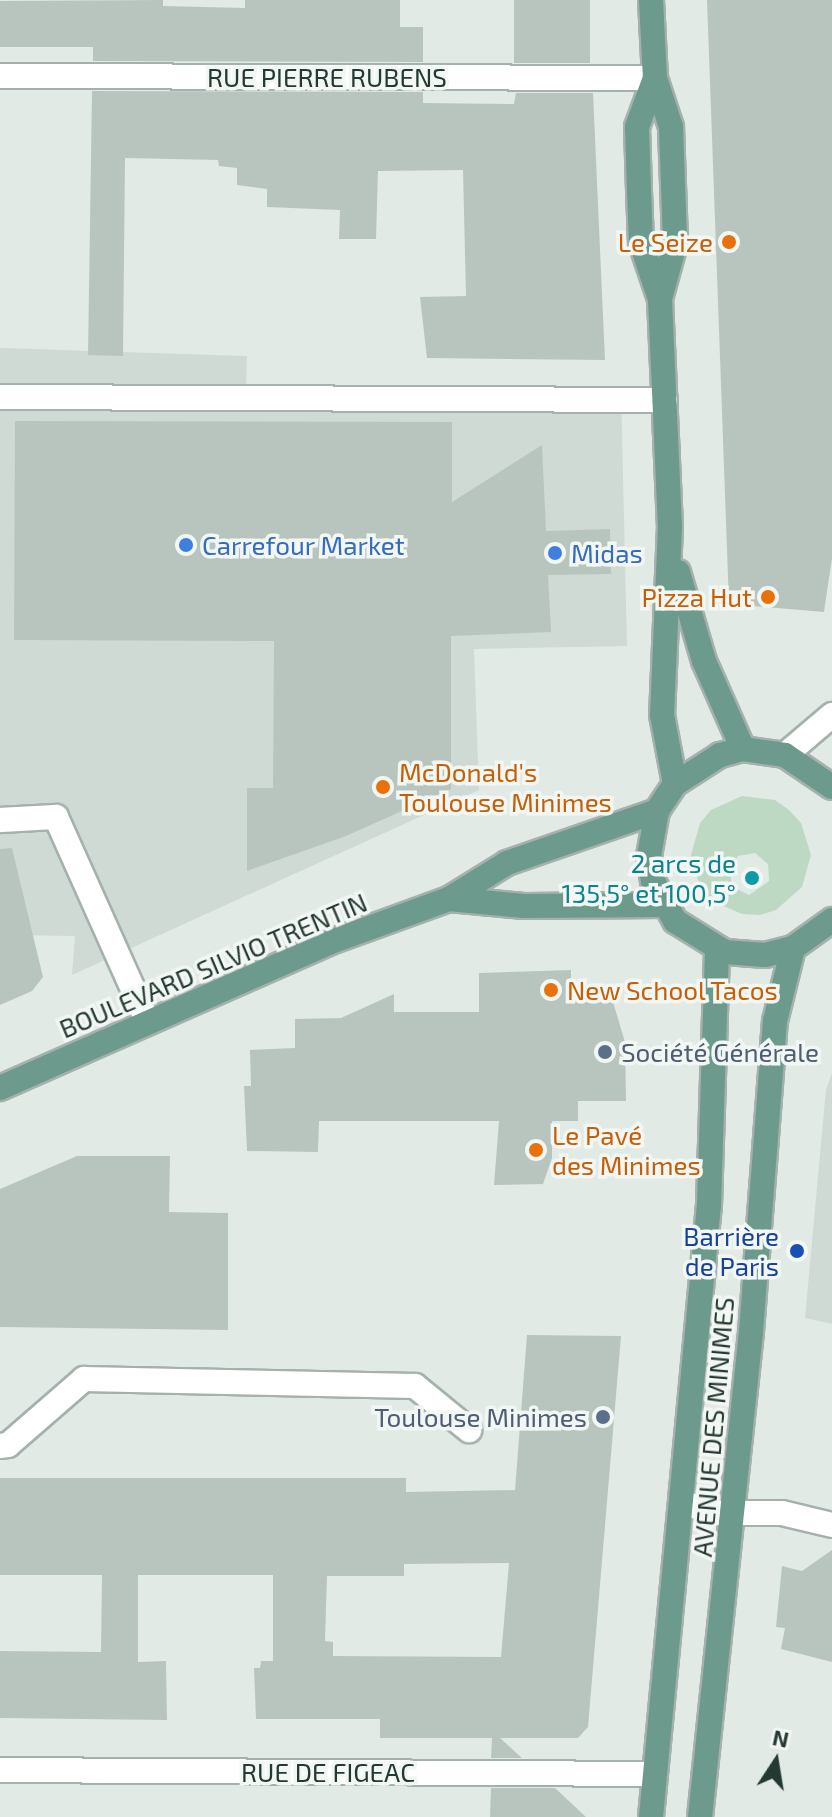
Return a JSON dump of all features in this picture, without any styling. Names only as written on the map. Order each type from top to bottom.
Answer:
[{"type":"main road","points":[[651,0],[655,78],[671,127],[675,244],[660,299]]},
{"type":"main road","points":[[655,78],[637,127],[641,243],[660,299],[670,526],[662,715],[675,784]]},
{"type":"main road","points":[[670,526],[692,628],[743,749]]},
{"type":"main road","points":[[828,927],[793,948],[765,955],[717,949],[690,935],[663,905],[649,856],[657,811],[675,784],[695,767],[743,749],[785,755],[810,767],[832,787]]},
{"type":"main road","name":"BOULEVARD SILVIO TRENTIN","points":[[0,1088],[147,1020],[328,943],[449,899],[507,863],[657,811]]},
{"type":"main road","name":"BOULEVARD SILVIO TRENTIN","points":[[449,899],[524,906],[663,905]]},
{"type":"main road","name":"AVENUE DES MINIMES","points":[[700,1817],[733,1510],[775,1021],[793,948]]},
{"type":"main road","name":"AVENUE DES MINIMES","points":[[651,1817],[709,1205],[717,949]]},
{"type":"street","name":"RUE PIERRE RUBENS","points":[[0,76],[655,78]]},
{"type":"street","points":[[0,397],[665,400]]},
{"type":"street","points":[[785,755],[832,715]]},
{"type":"street","points":[[0,820],[56,817],[147,1020]]},
{"type":"street","points":[[0,1446],[8,1445],[84,1379],[415,1386],[469,1430]]},
{"type":"street","points":[[683,1503],[718,1513],[733,1510],[782,1513],[832,1525]]},
{"type":"street","name":"RUE DE FIGEAC","points":[[0,1770],[655,1774]]},
{"type":"shaded area","points":[[0,348],[247,356],[246,389],[621,390],[627,646],[474,649],[479,790],[72,975],[75,936],[0,935]]},
{"type":"shaded area","points":[[832,1073],[832,1324],[805,1318],[826,1089]]},
{"type":"green space","points":[[742,796],[775,800],[801,823],[811,855],[802,887],[776,910],[760,915],[742,914],[712,901],[700,888],[691,855],[700,823],[711,810]],"holes":[[[755,853],[768,864],[769,881],[749,895],[733,887],[729,871],[738,856]]]},
{"type":"building","points":[[163,0],[163,6],[245,8],[245,0],[400,0],[400,27],[423,27],[423,62],[93,61],[93,47],[0,47],[0,1]]},
{"type":"building","points":[[514,0],[590,0],[590,63],[514,63]]},
{"type":"building","points":[[707,0],[832,0],[832,558],[824,612],[729,604]]},
{"type":"building","points":[[92,91],[423,92],[423,103],[514,104],[516,93],[593,93],[605,360],[427,358],[420,297],[466,296],[463,170],[378,171],[376,239],[339,239],[340,210],[267,207],[267,189],[237,185],[237,168],[219,166],[218,160],[125,158],[123,356],[88,355]]},
{"type":"building","points":[[15,421],[452,422],[452,502],[542,445],[546,531],[610,529],[611,574],[548,575],[551,632],[451,636],[451,789],[346,836],[247,871],[247,788],[273,788],[274,641],[14,640]]},
{"type":"building","points":[[12,848],[43,977],[32,991],[0,1005],[0,849]]},
{"type":"building","points":[[571,970],[571,1002],[613,1002],[625,1042],[626,1101],[578,1101],[578,1121],[552,1121],[552,1158],[543,1184],[494,1185],[499,1121],[319,1121],[318,1152],[247,1151],[244,1086],[251,1086],[250,1050],[295,1048],[295,1019],[341,1018],[394,994],[394,1012],[479,1012],[479,973]]},
{"type":"building","points":[[77,1156],[170,1156],[169,1212],[228,1213],[228,1330],[0,1327],[0,1189]]},
{"type":"building","points":[[527,1335],[621,1336],[588,1727],[578,1738],[500,1738],[522,1758],[491,1758],[492,1738],[380,1738],[380,1719],[256,1719],[254,1668],[260,1668],[261,1661],[273,1661],[273,1575],[138,1575],[138,1662],[166,1661],[167,1720],[0,1718],[0,1651],[101,1652],[102,1575],[0,1575],[0,1478],[406,1478],[406,1492],[515,1490]],"holes":[[[509,1563],[501,1657],[333,1656],[333,1642],[325,1641],[327,1576],[404,1576],[404,1564]]]},
{"type":"building","points":[[832,1550],[832,1662],[781,1649],[785,1628],[776,1627],[782,1566],[802,1571]]},
{"type":"building","points":[[491,1788],[555,1788],[586,1817],[490,1817]]},
{"type":"place","name":"Le Seize","points":[[729,242]]},
{"type":"place","name":"Carrefour Market","points":[[186,545]]},
{"type":"place","name":"Midas","points":[[555,553]]},
{"type":"place","name":"Pizza Hut","points":[[768,597]]},
{"type":"place","name":"McDonald's Toulouse Minimes","points":[[383,787]]},
{"type":"place","name":"2 arcs de 135,5° et 100,5°","points":[[752,878]]},
{"type":"place","name":"New School Tacos","points":[[551,990]]},
{"type":"place","name":"Société Générale","points":[[605,1052]]},
{"type":"place","name":"Le Pavé des Minimes","points":[[536,1150]]},
{"type":"place","name":"Barrière de Paris","points":[[797,1251]]},
{"type":"place","name":"Toulouse Minimes","points":[[603,1417]]}]
